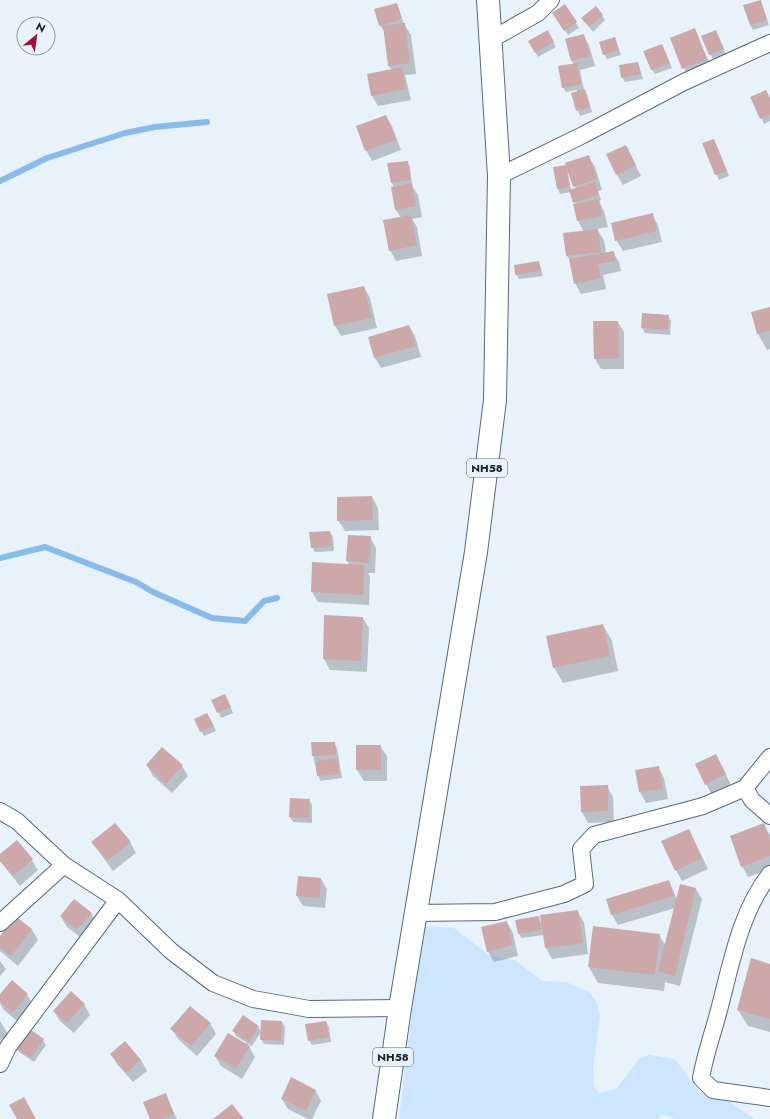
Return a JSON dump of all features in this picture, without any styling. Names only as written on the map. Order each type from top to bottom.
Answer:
[{"type":"main road","name":"NH58","points":[[384,1119],[401,1001],[476,552],[495,400],[499,176],[492,39],[488,0]]},
{"type":"street","points":[[492,39],[538,13],[551,0]]},
{"type":"street","points":[[499,176],[583,135],[684,82],[770,43]]},
{"type":"street","points":[[415,922],[495,912],[564,894],[585,884],[581,849],[594,835],[703,806],[745,788],[770,757]]},
{"type":"street","points":[[745,788],[752,800],[770,816]]},
{"type":"street","points":[[0,811],[17,821],[64,865],[118,900],[172,951],[213,983],[253,999],[309,1010],[401,1001]]},
{"type":"street","points":[[0,923],[64,865]]},
{"type":"street","points":[[770,874],[758,890],[744,925],[732,960],[700,1078],[712,1090],[770,1098]]},
{"type":"street","points":[[0,1064],[8,1047],[118,900]]},
{"type":"shaded area","points":[[422,926],[454,928],[490,956],[515,960],[542,981],[567,982],[590,993],[596,1000],[600,1017],[593,1069],[594,1086],[599,1093],[616,1089],[641,1057],[649,1055],[675,1059],[699,1092],[725,1099],[755,1119],[674,1119],[662,1114],[658,1119],[399,1119]]},
{"type":"building","points":[[761,0],[767,20],[750,25],[743,5]]},
{"type":"building","points":[[397,3],[402,19],[379,26],[374,9]]},
{"type":"building","points":[[565,4],[577,22],[564,31],[552,13]]},
{"type":"building","points":[[596,6],[603,15],[589,27],[581,18]]},
{"type":"building","points":[[405,23],[410,63],[388,66],[383,26]]},
{"type":"building","points":[[695,28],[707,59],[682,69],[670,38]]},
{"type":"building","points":[[548,30],[554,42],[535,53],[528,41]]},
{"type":"building","points":[[716,30],[724,49],[709,55],[701,36]]},
{"type":"building","points":[[584,34],[590,56],[571,61],[565,39]]},
{"type":"building","points":[[615,37],[619,50],[603,55],[599,42]]},
{"type":"building","points":[[662,44],[670,63],[651,70],[643,51]]},
{"type":"building","points":[[638,62],[641,74],[621,78],[619,65]]},
{"type":"building","points":[[577,63],[581,84],[562,88],[558,66]]},
{"type":"building","points":[[402,67],[406,89],[371,96],[367,74]]},
{"type":"building","points":[[585,89],[590,107],[576,111],[571,93]]},
{"type":"building","points":[[766,90],[770,98],[770,115],[760,119],[750,97]]},
{"type":"building","points":[[386,115],[396,140],[365,151],[356,126]]},
{"type":"building","points":[[714,139],[727,171],[715,175],[702,143]]},
{"type":"building","points":[[626,145],[636,165],[616,175],[606,154]]},
{"type":"building","points":[[589,155],[597,179],[573,187],[565,163]]},
{"type":"building","points":[[408,161],[411,180],[391,183],[387,163]]},
{"type":"building","points":[[566,165],[569,187],[557,189],[553,167]]},
{"type":"building","points":[[595,182],[599,195],[573,203],[569,190]]},
{"type":"building","points":[[412,183],[416,206],[395,210],[391,187]]},
{"type":"building","points":[[599,199],[602,216],[577,221],[573,204]]},
{"type":"building","points":[[653,213],[657,231],[615,241],[611,223]]},
{"type":"building","points":[[411,215],[417,245],[389,251],[383,220]]},
{"type":"building","points":[[598,229],[601,252],[566,256],[563,233]]},
{"type":"building","points":[[614,251],[616,261],[598,264],[601,278],[574,284],[569,259]]},
{"type":"building","points":[[539,261],[541,271],[515,275],[514,265]]},
{"type":"building","points":[[364,286],[372,318],[334,326],[327,294]]},
{"type":"building","points":[[770,307],[770,331],[757,334],[751,312]]},
{"type":"building","points":[[642,313],[669,315],[668,330],[641,328]]},
{"type":"building","points":[[593,321],[618,321],[619,359],[594,359]]},
{"type":"building","points":[[409,325],[416,346],[374,358],[368,337]]},
{"type":"building","points":[[372,496],[373,520],[337,521],[337,497]]},
{"type":"building","points":[[330,531],[332,546],[311,548],[309,532]]},
{"type":"building","points":[[348,535],[371,536],[369,563],[346,561]]},
{"type":"building","points":[[312,562],[364,565],[363,595],[311,592]]},
{"type":"building","points":[[324,615],[363,617],[361,661],[323,659]]},
{"type":"building","points":[[603,624],[610,656],[553,668],[546,636]]},
{"type":"building","points":[[225,694],[231,707],[217,713],[211,700]]},
{"type":"building","points":[[207,713],[214,726],[200,732],[194,719]]},
{"type":"building","points":[[311,742],[335,742],[336,755],[312,756]]},
{"type":"building","points":[[356,745],[381,745],[381,770],[356,770]]},
{"type":"building","points":[[162,747],[183,765],[166,784],[146,765]]},
{"type":"building","points":[[716,754],[726,774],[705,785],[695,764]]},
{"type":"building","points":[[338,759],[340,774],[317,776],[315,761]]},
{"type":"building","points":[[659,766],[663,789],[639,792],[635,770]]},
{"type":"building","points":[[608,785],[608,811],[581,812],[580,786]]},
{"type":"building","points":[[290,798],[310,799],[309,818],[289,817]]},
{"type":"building","points":[[115,823],[131,842],[107,861],[91,842]]},
{"type":"building","points":[[764,823],[770,839],[770,856],[741,867],[730,836]]},
{"type":"building","points":[[689,829],[702,858],[675,871],[661,841]]},
{"type":"building","points":[[17,840],[33,859],[13,876],[0,861],[0,854]]},
{"type":"building","points":[[298,876],[321,878],[320,898],[296,896]]},
{"type":"building","points":[[669,880],[674,896],[611,915],[606,899]]},
{"type":"building","points":[[680,884],[696,888],[675,976],[658,971]]},
{"type":"building","points":[[74,899],[92,913],[77,930],[60,916]]},
{"type":"building","points":[[578,910],[583,943],[545,948],[540,915]]},
{"type":"building","points":[[15,916],[32,929],[11,956],[0,947],[0,936]]},
{"type":"building","points":[[539,916],[541,930],[518,934],[515,920]]},
{"type":"building","points":[[507,921],[513,945],[487,952],[481,927]]},
{"type":"building","points":[[593,926],[660,934],[655,975],[588,967]]},
{"type":"building","points":[[751,958],[770,964],[770,1019],[737,1010]]},
{"type":"building","points":[[12,980],[28,994],[12,1013],[0,1002],[0,994]]},
{"type":"building","points":[[71,991],[85,1004],[67,1023],[53,1011]]},
{"type":"building","points":[[190,1006],[211,1023],[191,1046],[170,1029]]},
{"type":"building","points":[[243,1015],[259,1026],[249,1042],[232,1031]]},
{"type":"building","points":[[261,1020],[282,1021],[281,1041],[260,1040]]},
{"type":"building","points":[[326,1021],[329,1037],[308,1041],[305,1024]]},
{"type":"building","points":[[28,1028],[44,1039],[31,1058],[15,1047]]},
{"type":"building","points":[[228,1033],[250,1046],[236,1069],[214,1056]]},
{"type":"building","points":[[125,1041],[141,1060],[126,1073],[110,1054]]},
{"type":"building","points":[[291,1077],[316,1090],[306,1111],[281,1099]]},
{"type":"building","points":[[166,1093],[174,1114],[162,1119],[150,1119],[143,1102]]},
{"type":"building","points":[[24,1097],[36,1119],[17,1119],[9,1105]]},
{"type":"building","points":[[232,1104],[244,1119],[213,1119]]},
{"type":"waterway","points":[[0,181],[47,158],[125,133],[155,127],[207,122]]},
{"type":"waterway","points":[[0,558],[45,547],[136,582],[153,592],[212,618],[245,621],[264,601],[277,598]]}]
